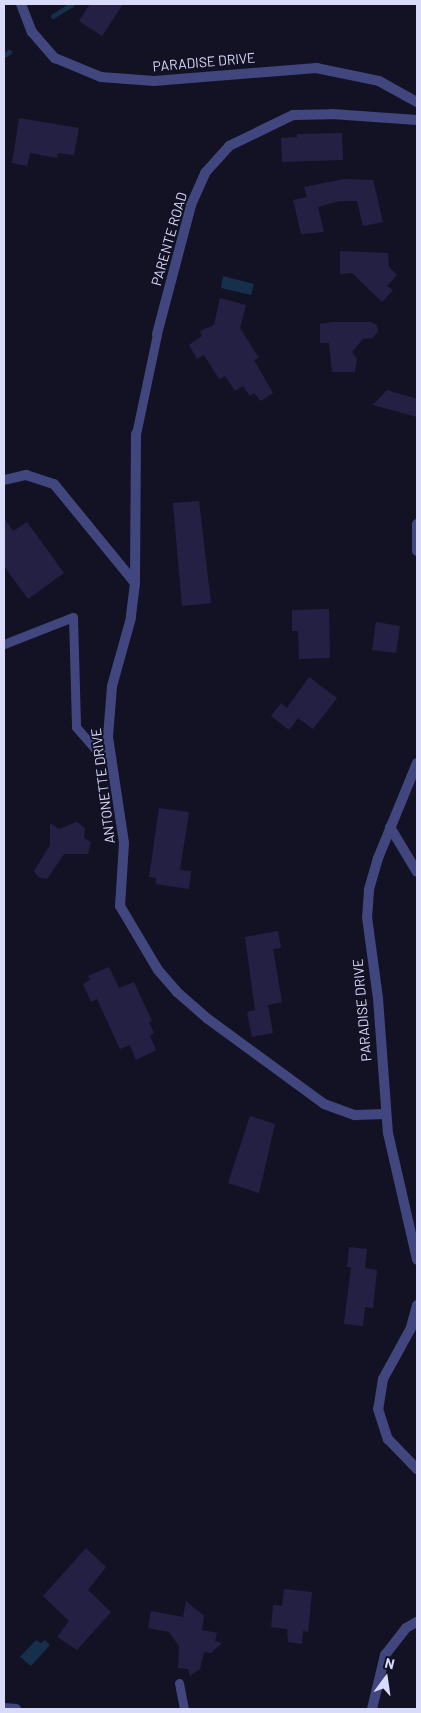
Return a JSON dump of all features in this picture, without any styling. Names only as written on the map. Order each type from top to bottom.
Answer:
[{"type":"street","name":"PARADISE DRIVE","points":[[21,4],[32,32],[46,50],[64,64],[101,77],[162,81],[278,69],[316,68],[379,81],[417,102]]},
{"type":"street","name":"PARENTE ROAD","points":[[157,334],[191,205],[206,173],[229,146],[294,115],[332,114],[417,120]]},
{"type":"street","name":"ANTONETTE DRIVE","points":[[136,434],[135,584],[131,618],[112,686],[108,737],[124,842],[120,906],[158,970],[177,992],[208,1019],[315,1098],[355,1115],[385,1114]]},
{"type":"street","points":[[4,480],[26,475],[54,484],[135,584]]},
{"type":"street","points":[[417,524],[417,551]]},
{"type":"street","name":"PARADISE DRIVE","points":[[417,763],[390,826],[371,882],[367,918],[378,998],[385,1114],[417,1260]]},
{"type":"street","points":[[390,826],[417,872]]},
{"type":"street","points":[[417,1305],[411,1328],[383,1379],[378,1409],[388,1439],[417,1470]]},
{"type":"street","points":[[372,1709],[386,1655],[406,1628],[417,1622]]},
{"type":"street","points":[[4,1708],[16,1709]]},
{"type":"lane","points":[[136,434],[157,334]]},
{"type":"lane","points":[[4,644],[73,617],[76,727],[95,749],[111,758]]},
{"type":"lane","points":[[179,1683],[184,1709]]},
{"type":"water","points":[[223,276],[254,284],[251,295],[221,288]]},
{"type":"water","points":[[36,1640],[41,1643],[45,1640],[50,1645],[31,1666],[20,1657]]},
{"type":"building","points":[[90,4],[123,4],[102,36],[79,21]]},
{"type":"building","points":[[19,118],[79,128],[74,155],[58,153],[57,158],[30,153],[27,166],[12,163]]},
{"type":"building","points":[[342,133],[343,160],[282,162],[281,138],[297,137],[297,134]]},
{"type":"building","points":[[344,179],[373,180],[383,222],[363,226],[357,201],[340,201],[318,207],[324,232],[301,234],[293,200],[307,197],[304,187]]},
{"type":"building","points":[[340,251],[388,253],[389,267],[397,275],[387,286],[393,290],[382,302],[352,273],[340,274]]},
{"type":"building","points":[[220,298],[246,305],[240,328],[259,358],[254,360],[273,393],[261,401],[254,393],[250,396],[243,386],[235,391],[225,376],[219,379],[204,355],[197,359],[189,345],[202,336],[200,331],[214,325]]},
{"type":"building","points":[[332,322],[371,322],[377,325],[378,332],[372,338],[363,339],[352,352],[357,359],[355,372],[332,372],[329,343],[320,343],[320,324]]},
{"type":"building","points":[[387,390],[417,399],[417,417],[373,405]]},
{"type":"building","points":[[199,501],[211,603],[182,606],[173,503]]},
{"type":"building","points":[[4,518],[13,531],[27,522],[64,573],[28,599],[4,566]]},
{"type":"building","points":[[329,609],[330,658],[299,659],[298,631],[292,631],[292,610]]},
{"type":"building","points":[[376,622],[400,626],[396,653],[372,650]]},
{"type":"building","points":[[309,677],[337,698],[313,729],[298,718],[289,730],[271,716],[281,703],[287,708]]},
{"type":"building","points":[[159,808],[189,812],[180,870],[191,871],[189,889],[156,884],[156,878],[149,877]]},
{"type":"building","points":[[77,822],[85,828],[84,838],[91,842],[88,854],[64,854],[47,879],[38,877],[34,871],[50,845],[50,823],[59,829]]},
{"type":"building","points":[[278,931],[281,948],[273,949],[282,1002],[268,1005],[273,1033],[252,1037],[247,1012],[255,1010],[245,937]]},
{"type":"building","points":[[109,967],[119,988],[134,982],[152,1021],[149,1022],[154,1033],[150,1036],[156,1050],[136,1060],[130,1045],[120,1049],[97,999],[91,1002],[83,984],[90,980],[88,976]]},
{"type":"building","points":[[250,1116],[275,1124],[259,1193],[228,1183]]},
{"type":"building","points":[[349,1247],[367,1249],[365,1268],[377,1270],[373,1308],[365,1307],[363,1326],[344,1324],[351,1267],[347,1267]]},
{"type":"building","points":[[86,1548],[106,1567],[88,1590],[111,1612],[77,1650],[57,1637],[69,1621],[43,1596]]},
{"type":"building","points":[[284,1589],[312,1592],[308,1632],[303,1631],[302,1644],[288,1642],[287,1629],[271,1627],[273,1605],[282,1606]]},
{"type":"building","points":[[186,1601],[204,1616],[202,1630],[217,1633],[215,1641],[222,1643],[211,1653],[204,1652],[200,1669],[190,1676],[188,1669],[178,1668],[179,1646],[169,1632],[148,1628],[151,1611],[183,1617]]},
{"type":"waterway","points":[[53,16],[72,4]]},
{"type":"waterway","points":[[4,55],[9,52]]}]
